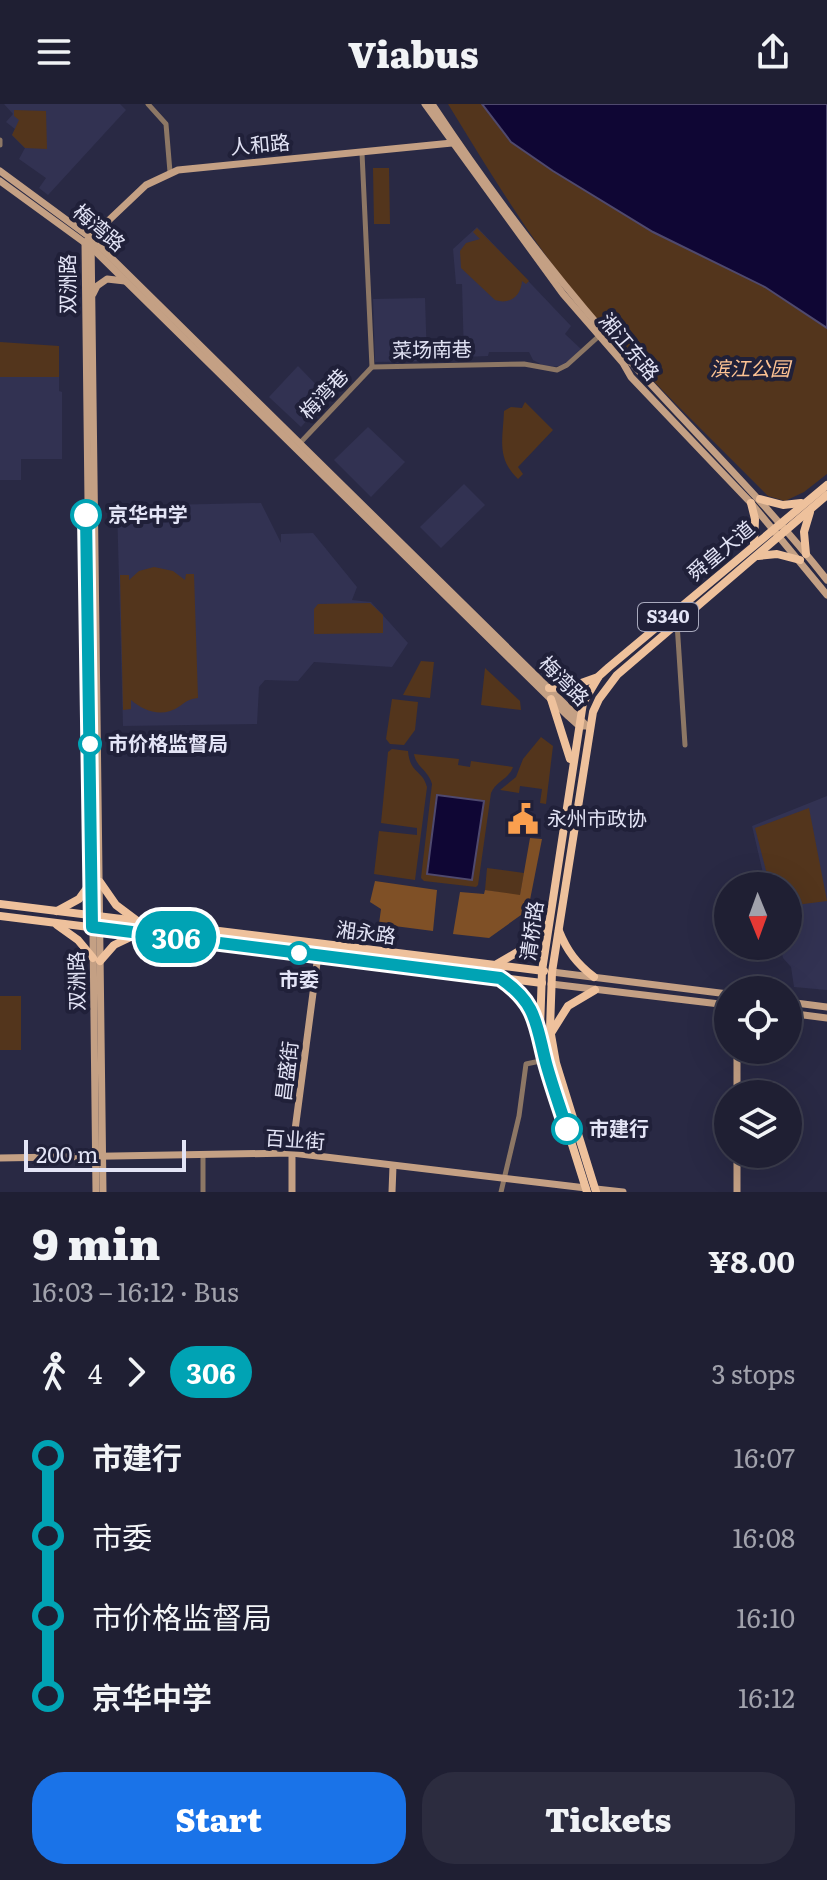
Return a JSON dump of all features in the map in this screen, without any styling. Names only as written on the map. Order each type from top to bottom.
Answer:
[{"type":"main road","name":"湘江东路","points":[[425,104],[563,294],[631,377],[780,528],[827,595]]},
{"type":"main road","name":"湘江东路","points":[[432,104],[454,143],[568,291],[743,488]]},
{"type":"main road","name":"人和路","points":[[89,243],[139,190],[170,172],[203,166],[454,143]]},
{"type":"main road","name":"梅湾路","points":[[0,171],[89,243],[300,443],[578,722],[589,728]]},
{"type":"main road","name":"梅湾路","points":[[0,181],[89,243],[550,694]]},
{"type":"main road","name":"双洲路","points":[[89,243],[93,296],[89,322]]},
{"type":"main road","name":"双洲路","points":[[89,243],[96,960],[99,1156],[103,1192]]},
{"type":"main road","points":[[93,296],[97,286],[107,279],[128,283]]},
{"type":"main road","name":"舜皇大道","points":[[809,505],[827,485]]},
{"type":"main road","name":"舜皇大道","points":[[578,722],[583,703],[599,676],[754,544],[827,495]]},
{"type":"main road","points":[[753,557],[777,554],[803,557],[809,505],[756,501],[754,544]]},
{"type":"main road","name":"舜皇大道","points":[[589,728],[593,712],[607,687],[753,557],[780,528]]},
{"type":"main road","name":"湘江东路","points":[[803,557],[827,580]]},
{"type":"main road","points":[[572,765],[550,694],[599,676]]},
{"type":"main road","name":"清桥路","points":[[578,722],[541,983],[547,1031],[591,1190]]},
{"type":"main road","name":"清桥路","points":[[589,728],[552,972],[545,1060],[591,1190]]},
{"type":"main road","points":[[55,911],[73,904],[96,882],[116,905],[140,922]]},
{"type":"main road","name":"湘永路","points":[[0,904],[714,992]]},
{"type":"main road","points":[[39,921],[41,910]]},
{"type":"main road","name":"湘永路","points":[[0,916],[714,1003]]},
{"type":"main road","points":[[53,922],[78,940],[96,960],[120,942],[141,933]]},
{"type":"main road","points":[[496,965],[526,947],[549,924],[559,929],[572,957],[594,977]]},
{"type":"main road","points":[[178,938],[179,927]]},
{"type":"main road","name":"昌盛街","points":[[292,1192],[292,1153],[318,955]]},
{"type":"main road","points":[[500,978],[523,995],[547,1031],[568,1006],[595,990]]},
{"type":"main road","points":[[802,1004],[827,1007]]},
{"type":"main road","points":[[802,1015],[827,1018]]},
{"type":"main road","name":"百业街","points":[[0,1158],[292,1153],[623,1192]]},
{"type":"main road","name":"双洲路","points":[[96,1192],[99,1156]]},
{"type":"main road","points":[[392,1192],[393,1166]]},
{"type":"main road","points":[[737,1168],[737,1192]]},
{"type":"street","points":[[148,104],[166,124],[170,172]]},
{"type":"street","name":"菜场南巷","points":[[362,153],[372,367],[524,364],[557,370],[567,365],[599,336]]},
{"type":"street","name":"梅湾巷","points":[[300,443],[372,367]]},
{"type":"street","points":[[677,623],[685,745]]},
{"type":"street","points":[[501,1192],[519,1116],[526,1064],[545,1060]]},
{"type":"street","points":[[203,1154],[203,1192]]},
{"type":"shaded area","points":[[4,104],[120,104],[126,110],[48,195],[39,188],[46,178],[19,159],[25,148],[12,135],[15,129],[6,122],[13,114]]},
{"type":"shaded area","points":[[482,104],[827,104],[827,328],[765,287],[653,232],[553,171],[511,142]]},
{"type":"shaded area","points":[[477,227],[571,326],[565,334],[581,349],[563,366],[546,367],[533,360],[529,352],[489,352],[488,356],[464,357],[462,284],[456,284],[453,249]]},
{"type":"shaded area","points":[[425,298],[427,361],[375,362],[373,299]]},
{"type":"shaded area","points":[[298,366],[328,397],[301,427],[269,397]]},
{"type":"shaded area","points":[[0,377],[59,377],[59,391],[62,392],[62,459],[21,459],[21,480],[0,480]]},
{"type":"shaded area","points":[[368,427],[405,462],[371,497],[334,460]]},
{"type":"shaded area","points":[[464,484],[485,505],[441,548],[420,527]]},
{"type":"shaded area","name":"京华中学","points":[[261,503],[281,543],[281,534],[313,533],[357,587],[352,600],[371,602],[408,643],[392,667],[314,662],[298,681],[265,680],[259,687],[257,724],[123,726],[117,506]]},
{"type":"shaded area","points":[[437,795],[484,801],[472,880],[427,874]]},
{"type":"shaded area","points":[[827,796],[827,990],[802,988],[802,976],[792,976],[791,967],[785,960],[802,960],[802,872],[763,872],[752,826]]},
{"type":"shaded area","points":[[530,838],[542,839],[528,910],[489,938],[453,934],[460,892],[484,894],[485,890],[520,895]]},
{"type":"shaded area","points":[[375,881],[437,890],[433,931],[379,924],[381,909],[370,902]]},
{"type":"green space","name":"滨江公园","points":[[448,104],[482,104],[511,142],[553,171],[653,232],[765,287],[827,328],[827,474],[804,492],[785,501],[768,496],[654,382],[569,287],[532,236]]},
{"type":"green space","points":[[14,110],[46,111],[47,149],[25,148],[12,135],[19,120],[14,116]]},
{"type":"green space","points":[[373,168],[389,168],[390,224],[374,224]]},
{"type":"green space","points":[[477,228],[529,281],[526,284],[522,281],[519,291],[510,300],[495,300],[461,268],[460,251],[466,243],[480,239],[473,232]]},
{"type":"green space","points":[[0,342],[59,346],[59,377],[0,377]]},
{"type":"green space","points":[[525,402],[553,430],[518,467],[523,474],[518,479],[504,456],[504,411],[511,407],[522,408]]},
{"type":"green space","points":[[154,567],[173,571],[185,580],[186,574],[194,574],[198,698],[161,713],[142,708],[131,700],[131,709],[123,710],[120,575],[129,575],[129,580],[139,571]]},
{"type":"green space","points":[[370,603],[383,615],[383,633],[314,634],[314,609],[318,604]]},
{"type":"green space","points":[[421,661],[434,662],[430,698],[403,695]]},
{"type":"green space","points":[[485,668],[520,701],[521,710],[481,705]]},
{"type":"green space","points":[[392,699],[418,702],[415,730],[404,745],[390,744],[386,739]]},
{"type":"green space","points":[[541,737],[553,746],[546,804],[540,803],[542,789],[520,786],[519,793],[500,790],[516,777],[523,759]]},
{"type":"green space","points":[[392,749],[408,751],[411,764],[427,787],[415,880],[374,874],[379,831],[417,835],[417,828],[381,823],[388,752]]},
{"type":"green space","points":[[414,754],[459,759],[458,765],[470,767],[471,761],[513,767],[491,793],[476,887],[424,881],[421,878],[432,784]]},
{"type":"green space","points":[[809,808],[827,901],[802,904],[802,872],[766,872],[755,828]]},
{"type":"green space","points":[[487,868],[524,873],[520,896],[485,890]]},
{"type":"green space","points":[[0,996],[21,996],[21,1050],[0,1050]]},
{"type":"bus line","name":"306","points":[[86,515],[92,927],[500,978],[523,995],[531,1008],[540,1029],[545,1060],[567,1129]]},
{"type":"place","name":"京华中学","points":[[86,515]]},
{"type":"place","name":"市价格监督局","points":[[90,744]]},
{"type":"place","name":"永州市政协","points":[[523,819]]},
{"type":"place","name":"市委","points":[[299,953]]},
{"type":"place","name":"市建行","points":[[567,1129]]}]
